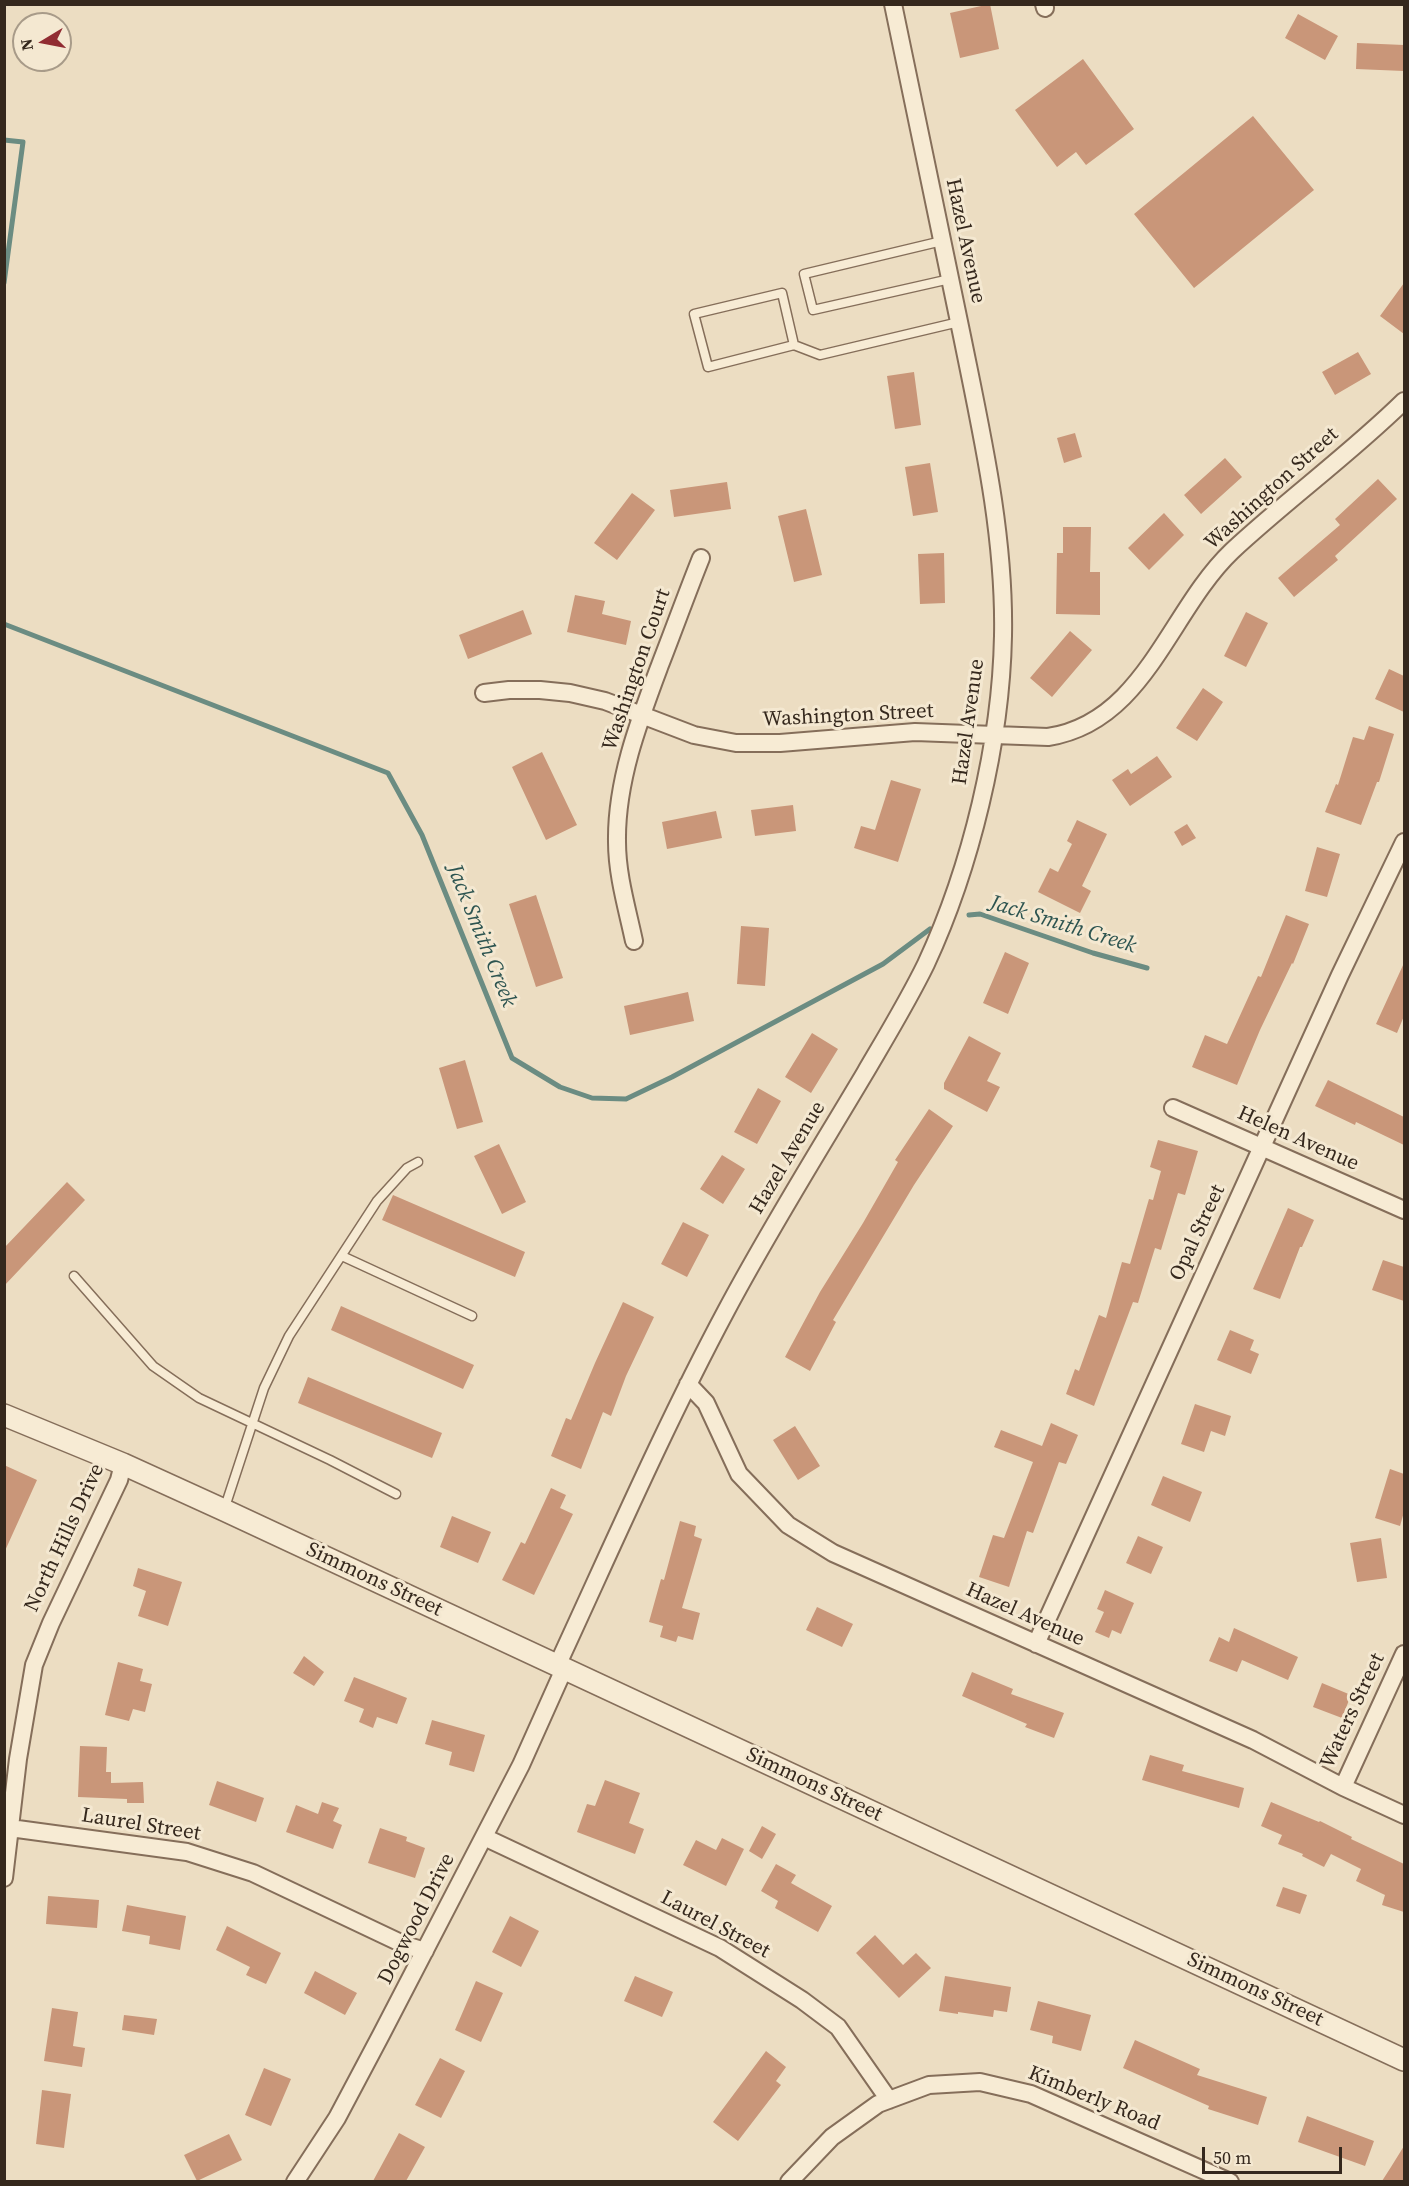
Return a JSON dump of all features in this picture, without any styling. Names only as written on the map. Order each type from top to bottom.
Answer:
[{"type":"street","name":"Hazel Avenue","points":[[561,1667],[688,1384],[738,1289],[889,1032],[925,966],[957,887],[978,812],[999,693],[1003,639],[1002,578],[986,451],[893,4]]},
{"type":"street","name":"Washington Street","points":[[484,693],[519,690],[570,693],[605,700],[694,735],[736,743],[780,743],[915,732],[1048,737],[1062,735],[1080,729],[1101,717],[1136,683],[1196,595],[1231,552],[1404,400]]},
{"type":"street","name":"Washington Court","points":[[634,941],[618,859],[620,799],[642,713],[701,558]]},
{"type":"street","name":"Opal Street","points":[[1036,1644],[1340,975],[1404,842]]},
{"type":"street","name":"Helen Avenue","points":[[1173,1108],[1404,1210]]},
{"type":"street","name":"Hazel Avenue","points":[[688,1384],[706,1403],[739,1474],[788,1525],[832,1553],[1253,1740],[1343,1787],[1404,1815]]},
{"type":"street","name":"Simmons Street","points":[[4,1415],[123,1464],[224,1510],[1404,2060]]},
{"type":"street","name":"North Hills Drive","points":[[4,1878],[18,1759],[34,1665],[51,1623],[118,1480],[123,1464]]},
{"type":"street","name":"Waters Street","points":[[1343,1787],[1404,1654]]},
{"type":"street","name":"Dogwood Drive","points":[[295,2181],[337,2118],[522,1765],[561,1667]]},
{"type":"street","name":"Laurel Street","points":[[10,1828],[187,1852],[253,1873],[405,1945],[425,1951]]},
{"type":"street","name":"Laurel Street","points":[[484,1838],[720,1948],[793,1994],[838,2026],[889,2100]]},
{"type":"street","name":"Kimberly Road","points":[[789,2181],[832,2138],[878,2104],[929,2085],[980,2082],[1031,2094],[1230,2181]]},
{"type":"lane","points":[[942,241],[804,274],[813,310],[950,279]]},
{"type":"lane","points":[[794,345],[782,293],[694,314],[708,367],[794,345],[820,355],[959,322]]},
{"type":"lane","points":[[224,1510],[264,1388],[289,1336],[377,1201],[407,1168],[418,1162]]},
{"type":"lane","points":[[342,1256],[472,1316]]},
{"type":"lane","points":[[74,1276],[153,1366],[199,1398],[396,1494]]},
{"type":"building","points":[[990,4],[999,49],[960,58],[950,13]]},
{"type":"building","points":[[1298,14],[1338,36],[1325,60],[1285,38]]},
{"type":"building","points":[[1357,43],[1404,45],[1404,71],[1356,69]]},
{"type":"building","points":[[1083,59],[1134,129],[1086,165],[1076,152],[1057,167],[1015,110]]},
{"type":"building","points":[[1253,116],[1314,190],[1194,288],[1134,214]]},
{"type":"building","points":[[1404,283],[1404,334],[1380,316]]},
{"type":"building","points":[[1358,352],[1371,374],[1335,395],[1322,372]]},
{"type":"building","points":[[914,372],[921,425],[895,429],[887,376]]},
{"type":"building","points":[[1075,433],[1082,457],[1064,463],[1057,438]]},
{"type":"building","points":[[1225,458],[1242,477],[1201,514],[1184,495]]},
{"type":"building","points":[[930,463],[938,512],[913,516],[905,467]]},
{"type":"building","points":[[1378,479],[1397,499],[1335,556],[1338,560],[1294,597],[1278,578],[1340,525],[1335,519]]},
{"type":"building","points":[[727,482],[731,509],[674,517],[670,490]]},
{"type":"building","points":[[632,493],[655,510],[617,560],[594,543]]},
{"type":"building","points":[[806,509],[822,575],[794,582],[778,516]]},
{"type":"building","points":[[1164,513],[1184,535],[1149,570],[1128,548]]},
{"type":"building","points":[[1063,527],[1091,527],[1090,572],[1100,572],[1100,615],[1056,614],[1057,553],[1063,553]]},
{"type":"building","points":[[944,553],[945,603],[920,604],[918,554]]},
{"type":"building","points":[[575,595],[605,601],[602,614],[631,621],[626,645],[567,632]]},
{"type":"building","points":[[523,610],[532,634],[468,659],[459,635]]},
{"type":"building","points":[[1246,612],[1268,623],[1246,667],[1224,656]]},
{"type":"building","points":[[1070,631],[1092,650],[1052,697],[1030,678]]},
{"type":"building","points":[[1389,669],[1404,676],[1404,712],[1375,699]]},
{"type":"building","points":[[1203,688],[1223,702],[1197,741],[1176,728]]},
{"type":"building","points":[[1369,726],[1394,734],[1379,782],[1377,782],[1361,825],[1325,812],[1336,784],[1338,785],[1353,737],[1364,740]]},
{"type":"building","points":[[542,752],[577,825],[546,840],[512,767]]},
{"type":"building","points":[[1157,756],[1172,777],[1130,806],[1112,780],[1128,769],[1131,774]]},
{"type":"building","points":[[891,780],[921,789],[898,862],[854,848],[861,826],[875,830]]},
{"type":"building","points":[[793,805],[796,831],[755,836],[751,810]]},
{"type":"building","points":[[716,811],[722,838],[667,849],[662,822]]},
{"type":"building","points":[[1077,820],[1107,834],[1082,886],[1091,891],[1080,913],[1038,892],[1050,868],[1058,872],[1072,844],[1067,841]]},
{"type":"building","points":[[1187,824],[1196,838],[1182,846],[1174,832]]},
{"type":"building","points":[[1317,847],[1340,854],[1327,897],[1305,891]]},
{"type":"building","points":[[536,895],[563,978],[536,987],[509,904]]},
{"type":"building","points":[[1286,915],[1309,924],[1237,1085],[1192,1067],[1205,1035],[1227,1044],[1258,976],[1261,977]]},
{"type":"building","points":[[741,926],[769,928],[765,986],[737,984]]},
{"type":"building","points":[[1005,952],[1029,963],[1008,1014],[983,1003]]},
{"type":"building","points":[[1404,963],[1404,1016],[1397,1033],[1376,1024]]},
{"type":"building","points":[[688,992],[694,1021],[630,1035],[624,1006]]},
{"type":"building","points":[[812,1033],[838,1049],[811,1093],[785,1077]]},
{"type":"building","points":[[969,1036],[1001,1053],[987,1081],[1000,1087],[987,1112],[944,1089],[944,1083]]},
{"type":"building","points":[[465,1060],[483,1122],[457,1129],[439,1068]]},
{"type":"building","points":[[1328,1080],[1404,1117],[1404,1145],[1356,1122],[1355,1125],[1315,1106]]},
{"type":"building","points":[[758,1088],[781,1101],[757,1144],[734,1132]]},
{"type":"building","points":[[929,1109],[953,1126],[914,1185],[833,1320],[836,1322],[810,1371],[785,1357],[820,1292],[898,1162],[895,1160]]},
{"type":"building","points":[[1158,1140],[1198,1151],[1185,1195],[1178,1193],[1161,1250],[1155,1248],[1138,1303],[1133,1302],[1094,1406],[1066,1394],[1075,1369],[1079,1371],[1099,1315],[1106,1318],[1122,1262],[1130,1264],[1149,1199],[1153,1200],[1161,1171],[1150,1167]]},
{"type":"building","points":[[499,1144],[526,1202],[502,1214],[474,1156]]},
{"type":"building","points":[[722,1155],[745,1169],[723,1204],[700,1189]]},
{"type":"building","points":[[67,1182],[85,1200],[4,1286],[4,1248]]},
{"type":"building","points":[[393,1195],[525,1252],[515,1277],[382,1220]]},
{"type":"building","points":[[1288,1208],[1314,1220],[1300,1247],[1280,1299],[1253,1289]]},
{"type":"building","points":[[683,1222],[709,1235],[687,1277],[661,1264]]},
{"type":"building","points":[[1383,1260],[1404,1267],[1404,1301],[1372,1290]]},
{"type":"building","points":[[623,1302],[654,1317],[626,1376],[611,1416],[603,1412],[581,1469],[551,1456],[566,1418],[571,1420]]},
{"type":"building","points":[[341,1306],[474,1365],[463,1389],[331,1330]]},
{"type":"building","points":[[1230,1330],[1254,1340],[1250,1350],[1259,1354],[1251,1374],[1217,1360]]},
{"type":"building","points":[[308,1377],[442,1433],[432,1458],[298,1403]]},
{"type":"building","points":[[1195,1404],[1231,1416],[1225,1436],[1211,1431],[1204,1452],[1181,1444]]},
{"type":"building","points":[[1051,1423],[1078,1435],[1066,1464],[1059,1462],[1033,1533],[1027,1531],[1009,1587],[979,1577],[993,1535],[1004,1538],[1033,1462],[994,1447],[1001,1430],[1042,1446]]},
{"type":"building","points":[[795,1426],[820,1466],[798,1480],[773,1440]]},
{"type":"building","points":[[4,1465],[37,1480],[4,1553]]},
{"type":"building","points":[[1390,1469],[1404,1474],[1404,1512],[1400,1526],[1375,1518]]},
{"type":"building","points":[[1163,1476],[1202,1492],[1190,1522],[1151,1505]]},
{"type":"building","points":[[551,1488],[566,1495],[560,1508],[573,1514],[534,1595],[502,1580],[521,1542],[525,1544]]},
{"type":"building","points":[[452,1516],[491,1532],[478,1563],[440,1547]]},
{"type":"building","points":[[680,1521],[696,1526],[694,1536],[702,1539],[682,1608],[700,1613],[693,1640],[678,1636],[676,1642],[660,1637],[663,1626],[649,1622],[661,1579],[664,1580]]},
{"type":"building","points":[[1138,1536],[1163,1547],[1151,1574],[1126,1563]]},
{"type":"building","points":[[1381,1538],[1387,1578],[1357,1582],[1350,1543]]},
{"type":"building","points":[[138,1568],[182,1582],[168,1626],[138,1616],[146,1591],[133,1586]]},
{"type":"building","points":[[1105,1590],[1134,1603],[1121,1634],[1112,1630],[1109,1638],[1095,1632],[1104,1612],[1097,1609]]},
{"type":"building","points":[[817,1607],[853,1624],[842,1647],[806,1630]]},
{"type":"building","points":[[1234,1628],[1298,1657],[1288,1680],[1242,1660],[1237,1672],[1209,1661],[1219,1637],[1229,1642]]},
{"type":"building","points":[[304,1656],[324,1672],[314,1686],[293,1673]]},
{"type":"building","points":[[118,1662],[143,1669],[140,1681],[152,1684],[145,1712],[133,1709],[129,1721],[105,1715]]},
{"type":"building","points":[[972,1672],[1013,1689],[1011,1694],[1064,1713],[1054,1738],[1025,1727],[1027,1724],[962,1696]]},
{"type":"building","points":[[354,1677],[407,1698],[397,1724],[377,1717],[373,1728],[359,1722],[364,1709],[344,1701]]},
{"type":"building","points":[[1322,1683],[1351,1695],[1342,1718],[1313,1707]]},
{"type":"building","points":[[432,1720],[485,1735],[474,1772],[449,1765],[452,1752],[425,1744]]},
{"type":"building","points":[[80,1746],[107,1747],[106,1772],[111,1772],[111,1783],[143,1782],[144,1803],[127,1803],[127,1799],[78,1797]]},
{"type":"building","points":[[1150,1755],[1184,1765],[1182,1771],[1244,1788],[1239,1808],[1142,1780]]},
{"type":"building","points":[[605,1780],[640,1793],[629,1823],[644,1829],[635,1854],[577,1832],[587,1804],[595,1806]]},
{"type":"building","points":[[217,1781],[264,1798],[256,1822],[209,1805]]},
{"type":"building","points":[[322,1802],[339,1808],[333,1821],[342,1825],[333,1849],[286,1832],[296,1805],[318,1814]]},
{"type":"building","points":[[1271,1802],[1320,1821],[1352,1837],[1351,1839],[1404,1864],[1404,1912],[1382,1905],[1385,1895],[1356,1881],[1361,1869],[1331,1854],[1324,1867],[1302,1856],[1303,1854],[1278,1844],[1282,1835],[1261,1826]]},
{"type":"building","points":[[762,1826],[776,1834],[762,1859],[749,1851]]},
{"type":"building","points":[[380,1828],[407,1837],[406,1841],[425,1848],[415,1878],[368,1863]]},
{"type":"building","points":[[722,1838],[744,1849],[726,1886],[683,1865],[696,1840],[716,1850]]},
{"type":"building","points":[[776,1864],[796,1875],[791,1883],[832,1906],[818,1932],[775,1908],[778,1901],[761,1891]]},
{"type":"building","points":[[1283,1887],[1307,1895],[1300,1914],[1276,1906]]},
{"type":"building","points":[[48,1896],[99,1900],[97,1928],[46,1924]]},
{"type":"building","points":[[127,1905],[186,1916],[180,1950],[149,1944],[150,1936],[122,1931]]},
{"type":"building","points":[[510,1916],[539,1931],[521,1967],[492,1952]]},
{"type":"building","points":[[227,1926],[281,1953],[266,1984],[246,1975],[250,1967],[216,1950]]},
{"type":"building","points":[[875,1935],[903,1965],[916,1953],[931,1968],[899,1998],[856,1953]]},
{"type":"building","points":[[315,1971],[357,1993],[345,2015],[304,1993]]},
{"type":"building","points":[[635,1976],[673,1992],[662,2017],[624,2001]]},
{"type":"building","points":[[945,1976],[1011,1987],[1007,2012],[994,2010],[993,2017],[939,2011]]},
{"type":"building","points":[[476,1981],[503,1993],[481,2042],[455,2030]]},
{"type":"building","points":[[1038,2001],[1091,2015],[1081,2051],[1052,2043],[1053,2036],[1030,2030]]},
{"type":"building","points":[[52,2008],[78,2012],[73,2046],[85,2048],[82,2067],[44,2061]]},
{"type":"building","points":[[124,2015],[157,2019],[154,2035],[122,2030]]},
{"type":"building","points":[[1135,2040],[1200,2069],[1197,2075],[1267,2097],[1258,2125],[1208,2109],[1209,2106],[1123,2068]]},
{"type":"building","points":[[766,2051],[786,2067],[776,2081],[781,2085],[738,2141],[713,2122]]},
{"type":"building","points":[[440,2058],[465,2071],[441,2118],[415,2105]]},
{"type":"building","points":[[264,2068],[291,2079],[271,2126],[245,2115]]},
{"type":"building","points":[[42,2090],[71,2094],[64,2148],[36,2144]]},
{"type":"building","points":[[1307,2116],[1374,2141],[1365,2166],[1298,2142]]},
{"type":"building","points":[[399,2133],[425,2147],[406,2181],[373,2181]]},
{"type":"building","points":[[229,2134],[242,2160],[197,2181],[184,2155]]},
{"type":"building","points":[[1404,2146],[1404,2181],[1382,2181],[1391,2167]]},
{"type":"waterway","name":"Jack Smith Creek","points":[[4,140],[23,142],[4,283]]},
{"type":"waterway","name":"Jack Smith Creek","points":[[4,624],[388,773],[422,835],[512,1058],[560,1087],[592,1098],[626,1099],[672,1077],[883,964],[930,929]]},
{"type":"waterway","name":"Jack Smith Creek","points":[[969,915],[980,914],[1093,953],[1147,968]]}]
